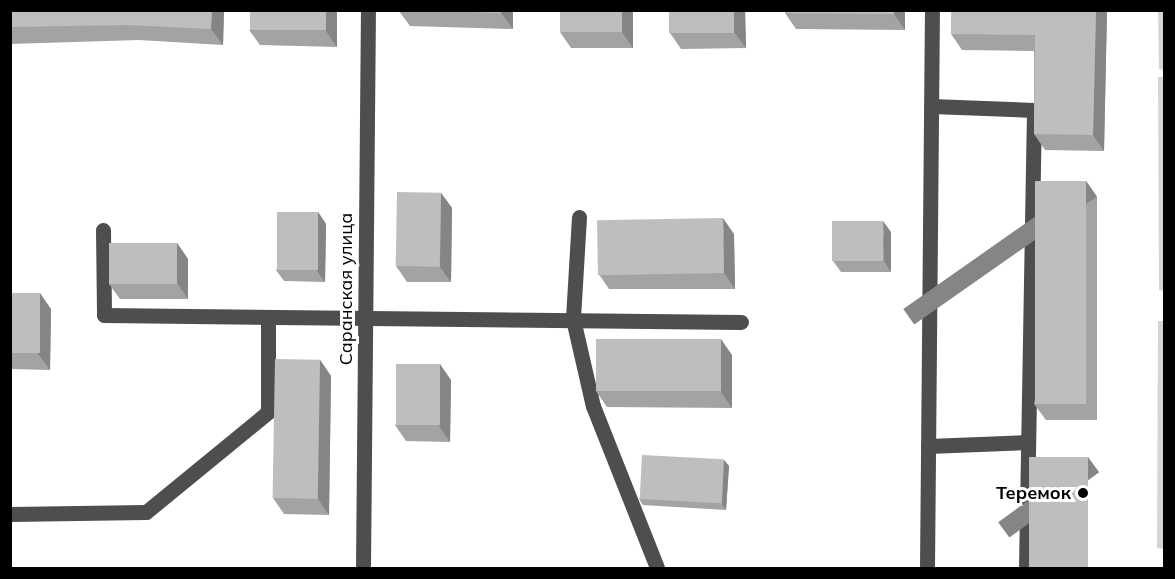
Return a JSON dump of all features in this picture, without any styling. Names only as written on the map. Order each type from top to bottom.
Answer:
[{"type":"street","name":"Саранская улица","points":[[363,568],[368,10]]},
{"type":"street","points":[[927,568],[932,10]]},
{"type":"street","points":[[931,106],[1034,110],[1026,568]]},
{"type":"street","points":[[579,217],[573,319],[593,406],[657,568]]},
{"type":"street","points":[[103,230],[104,315],[741,322]]},
{"type":"street","points":[[10,514],[146,512],[268,412],[268,317]]},
{"type":"street","points":[[928,446],[1028,442]]},
{"type":"shaded area","points":[[1158,11],[1164,11],[1164,70],[1159,69]]},
{"type":"shaded area","points":[[1158,77],[1164,77],[1164,291],[1159,290]]},
{"type":"shaded area","points":[[1158,321],[1164,321],[1164,549],[1157,548]]},
{"type":"building","points":[[10,10],[212,10],[211,29],[128,25],[10,27]]},
{"type":"building","points":[[250,10],[326,10],[326,30],[250,30]]},
{"type":"building","points":[[399,10],[501,10],[501,13]]},
{"type":"building","points":[[560,10],[622,10],[622,32],[560,32]]},
{"type":"building","points":[[669,10],[734,10],[734,33],[669,33]]},
{"type":"building","points":[[785,10],[894,10],[894,14],[785,13]]},
{"type":"building","points":[[951,10],[1096,10],[1093,135],[1034,134],[1035,35],[951,34]]},
{"type":"building","points":[[1035,181],[1086,181],[1086,404],[1035,404]]},
{"type":"building","points":[[397,192],[441,193],[440,267],[396,266]]},
{"type":"building","points":[[277,212],[318,212],[318,270],[277,270]]},
{"type":"building","points":[[723,218],[724,273],[598,275],[597,220]]},
{"type":"building","points":[[832,221],[883,221],[883,261],[832,261]]},
{"type":"building","points":[[109,243],[177,243],[177,284],[109,284]]},
{"type":"building","points":[[10,293],[40,293],[40,353],[10,353]]},
{"type":"building","points":[[596,339],[721,339],[721,391],[596,391]]},
{"type":"building","points":[[275,359],[320,360],[318,499],[273,498]]},
{"type":"building","points":[[396,364],[440,364],[440,425],[396,425]]},
{"type":"building","points":[[642,455],[724,459],[722,503],[640,499]]},
{"type":"building","points":[[1029,457],[1088,457],[1088,568],[1029,568]]},
{"type":"place","name":"Теремок","points":[[1083,493]]}]
